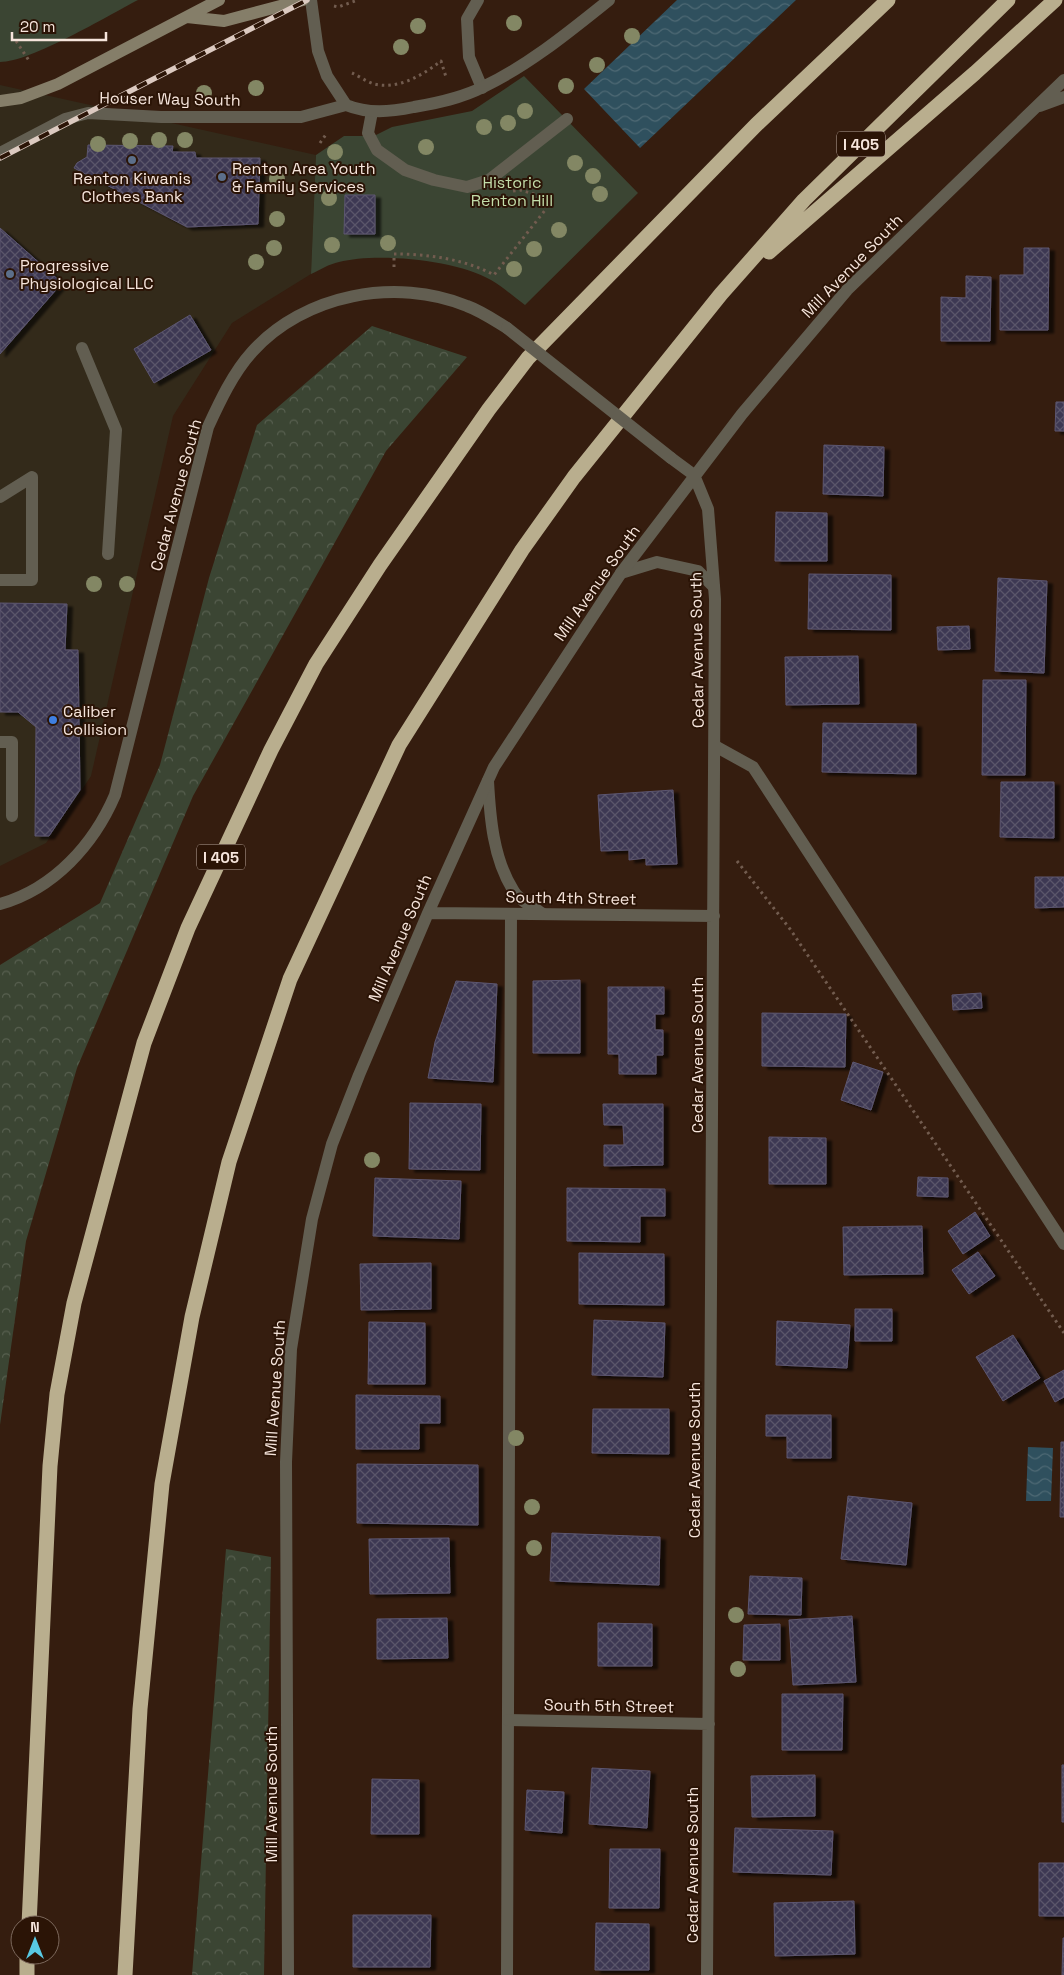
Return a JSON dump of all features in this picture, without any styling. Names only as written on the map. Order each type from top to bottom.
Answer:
[{"type":"highway","name":"I 405","points":[[29,1915],[50,1466],[57,1394],[74,1303],[144,1042],[188,928],[267,759],[316,664],[380,565],[489,408],[528,358],[564,318],[756,125],[888,0]]},
{"type":"highway","name":"I 405","points":[[124,1975],[140,1709],[162,1484],[192,1317],[229,1162],[290,979],[400,745],[522,550],[574,477],[721,294],[804,200],[1008,0]]},
{"type":"highway","points":[[721,294],[975,74],[1055,0]]},
{"type":"main road","name":"Houser Way South","points":[[0,100],[21,98],[58,84],[219,0]]},
{"type":"main road","points":[[187,17],[224,21],[303,0]]},
{"type":"street","points":[[311,0],[318,51],[327,76],[346,105],[358,110],[372,112],[398,110],[436,103],[482,88],[523,65],[555,43],[609,0]]},
{"type":"street","points":[[478,0],[467,20],[467,29],[469,57],[482,88]]},
{"type":"street","name":"Mill Avenue South","points":[[288,1975],[286,1462],[291,1349],[312,1219],[332,1144],[428,912],[488,781],[546,686],[621,573],[694,475],[774,374],[847,290],[1064,80]]},
{"type":"street","name":"Mill Avenue South","points":[[1036,108],[1064,97]]},
{"type":"street","name":"Houser Way South","points":[[0,154],[65,119],[88,113],[161,117],[301,117],[346,105]]},
{"type":"street","points":[[372,112],[368,133],[377,150],[406,170],[434,180],[467,187],[489,180],[566,118]]},
{"type":"street","name":"Cedar Avenue South","points":[[0,904],[32,890],[52,878],[92,839],[105,818],[115,795],[208,427],[234,376],[252,351],[275,332],[308,311],[346,298],[377,292],[398,292],[442,298],[467,306],[507,328],[694,475],[708,509],[714,587],[715,746],[707,1975]]},
{"type":"street","points":[[82,348],[116,430],[108,554]]},
{"type":"street","points":[[0,497],[32,477],[32,580],[0,580]]},
{"type":"street","points":[[621,573],[657,562],[698,571],[714,587]]},
{"type":"street","points":[[0,742],[12,742],[12,816]]},
{"type":"street","points":[[715,746],[753,767],[1064,1244]]},
{"type":"street","points":[[488,781],[490,819],[498,855],[513,892],[543,914]]},
{"type":"street","name":"South 4th Street","points":[[428,912],[714,916]]},
{"type":"street","points":[[507,1975],[511,914]]},
{"type":"street","name":"South 5th Street","points":[[508,1720],[709,1724]]},
{"type":"path","points":[[331,5],[338,7],[358,0]]},
{"type":"path","points":[[337,16],[338,7]]},
{"type":"path","points":[[16,42],[30,62]]},
{"type":"path","points":[[347,66],[351,72],[374,84],[396,84],[422,76],[441,61]]},
{"type":"path","points":[[394,268],[394,254],[410,254],[473,266]]},
{"type":"path","points":[[714,848],[736,860],[790,929],[1064,1333]]},
{"type":"shaded area","points":[[0,85],[316,155],[311,274],[232,323],[173,416],[91,776],[46,843],[0,866]]},
{"type":"green space","points":[[0,0],[138,0],[49,47],[14,60],[0,62]]},
{"type":"green space","name":"Historic Renton Hill","points":[[524,76],[638,193],[525,305],[491,280],[458,267],[438,263],[395,258],[355,259],[335,263],[311,274],[316,155],[344,136],[374,136],[392,127],[472,111]]},
{"type":"green space","points":[[372,326],[467,357],[386,451],[193,796],[77,1068],[26,1241],[0,1425],[0,965],[100,903],[160,765],[209,578],[257,425]]},
{"type":"green space","points":[[226,1549],[271,1557],[264,1975],[192,1975]]},
{"type":"water","points":[[677,0],[796,0],[640,148],[584,89]]},
{"type":"water","points":[[1028,1447],[1053,1448],[1051,1501],[1026,1501]]},
{"type":"building","points":[[88,145],[173,146],[172,152],[195,152],[196,158],[260,158],[258,224],[187,227],[74,168],[77,163],[87,157]]},
{"type":"building","points":[[345,195],[375,195],[375,234],[344,234]]},
{"type":"building","points":[[0,228],[62,283],[0,354]]},
{"type":"building","points":[[1024,248],[1049,248],[1048,330],[1000,330],[1000,275],[1024,275]]},
{"type":"building","points":[[966,276],[991,277],[990,341],[941,341],[941,297],[966,298]]},
{"type":"building","points":[[190,315],[211,350],[154,383],[134,349]]},
{"type":"building","points":[[1056,402],[1064,402],[1064,431],[1055,431]]},
{"type":"building","points":[[824,445],[884,447],[883,496],[823,494]]},
{"type":"building","points":[[776,512],[827,513],[827,561],[775,561]]},
{"type":"building","points":[[809,574],[891,575],[891,630],[808,629]]},
{"type":"building","points":[[998,578],[1047,581],[1044,673],[995,671]]},
{"type":"building","name":"Caliber Collision","points":[[0,603],[67,604],[65,650],[78,650],[80,790],[49,836],[35,836],[36,727],[18,712],[0,712]]},
{"type":"building","points":[[969,626],[970,649],[938,650],[937,627]]},
{"type":"building","points":[[858,656],[859,704],[786,705],[785,657]]},
{"type":"building","points":[[983,680],[1026,680],[1025,775],[982,775]]},
{"type":"building","points":[[823,723],[916,724],[916,774],[822,772]]},
{"type":"building","points":[[1001,782],[1054,782],[1054,838],[1000,837]]},
{"type":"building","points":[[673,790],[677,864],[646,865],[646,858],[629,860],[629,850],[601,851],[598,795]]},
{"type":"building","points":[[1035,877],[1064,877],[1064,907],[1035,908]]},
{"type":"building","points":[[580,980],[580,1053],[533,1053],[533,981]]},
{"type":"building","points":[[456,981],[497,984],[493,1082],[428,1078],[435,1042]]},
{"type":"building","points":[[608,987],[664,987],[664,1014],[655,1014],[655,1030],[663,1030],[663,1055],[656,1055],[656,1074],[619,1074],[619,1054],[608,1054]]},
{"type":"building","points":[[981,993],[982,1008],[953,1010],[952,995]]},
{"type":"building","points":[[762,1013],[846,1014],[845,1067],[762,1066]]},
{"type":"building","points":[[853,1062],[883,1072],[871,1110],[841,1100]]},
{"type":"building","points":[[410,1103],[481,1104],[480,1170],[409,1169]]},
{"type":"building","points":[[603,1104],[663,1104],[663,1165],[604,1166],[604,1145],[624,1145],[623,1125],[604,1125]]},
{"type":"building","points":[[769,1137],[826,1138],[826,1184],[769,1184]]},
{"type":"building","points":[[918,1177],[948,1178],[948,1197],[917,1196]]},
{"type":"building","points":[[375,1178],[461,1181],[459,1239],[373,1236]]},
{"type":"building","points":[[567,1188],[665,1189],[665,1216],[640,1216],[640,1242],[567,1241]]},
{"type":"building","points":[[975,1212],[990,1236],[963,1254],[948,1231]]},
{"type":"building","points":[[922,1226],[923,1274],[844,1275],[843,1227]]},
{"type":"building","points":[[978,1252],[995,1276],[969,1294],[952,1270]]},
{"type":"building","points":[[579,1253],[664,1254],[664,1305],[579,1304]]},
{"type":"building","points":[[431,1263],[431,1309],[361,1310],[360,1264]]},
{"type":"building","points":[[855,1309],[892,1309],[892,1341],[855,1341]]},
{"type":"building","points":[[594,1320],[665,1323],[663,1377],[592,1375]]},
{"type":"building","points":[[777,1321],[850,1325],[847,1368],[776,1365]]},
{"type":"building","points":[[369,1322],[425,1323],[425,1384],[368,1384]]},
{"type":"building","points":[[1013,1335],[1040,1378],[1003,1401],[976,1357]]},
{"type":"building","points":[[1064,1370],[1064,1397],[1055,1402],[1044,1381]]},
{"type":"building","points":[[356,1395],[440,1396],[440,1423],[419,1423],[419,1449],[356,1449]]},
{"type":"building","points":[[593,1409],[669,1409],[669,1454],[592,1453]]},
{"type":"building","points":[[766,1415],[831,1415],[831,1458],[787,1458],[787,1436],[766,1436]]},
{"type":"building","points":[[1061,1442],[1064,1442],[1064,1517],[1060,1517]]},
{"type":"building","points":[[357,1464],[478,1465],[478,1525],[357,1523]]},
{"type":"building","points":[[848,1496],[912,1503],[906,1565],[841,1559]]},
{"type":"building","points":[[552,1533],[660,1537],[659,1585],[550,1581]]},
{"type":"building","points":[[449,1538],[450,1593],[370,1594],[369,1539]]},
{"type":"building","points":[[750,1576],[802,1578],[801,1615],[748,1614]]},
{"type":"building","points":[[852,1616],[856,1682],[793,1685],[789,1620]]},
{"type":"building","points":[[447,1618],[448,1658],[377,1659],[377,1619]]},
{"type":"building","points":[[598,1623],[652,1624],[652,1666],[598,1666]]},
{"type":"building","points":[[780,1624],[780,1660],[743,1660],[744,1625]]},
{"type":"building","points":[[782,1694],[843,1694],[842,1750],[782,1750]]},
{"type":"building","points":[[1062,1765],[1064,1765],[1064,1822],[1062,1822]]},
{"type":"building","points":[[592,1768],[650,1771],[647,1828],[589,1824]]},
{"type":"building","points":[[815,1775],[815,1816],[752,1817],[751,1776]]},
{"type":"building","points":[[372,1779],[419,1780],[419,1834],[371,1834]]},
{"type":"building","points":[[527,1790],[564,1792],[562,1833],[525,1830]]},
{"type":"building","points":[[735,1828],[833,1831],[831,1875],[733,1872]]},
{"type":"building","points":[[610,1849],[660,1849],[659,1908],[609,1908]]},
{"type":"building","points":[[1039,1863],[1064,1863],[1064,1916],[1039,1916]]},
{"type":"building","points":[[854,1901],[855,1954],[775,1956],[774,1903]]},
{"type":"building","points":[[353,1915],[431,1915],[430,1967],[353,1967]]},
{"type":"building","points":[[596,1923],[649,1924],[649,1970],[595,1970]]},
{"type":"building","points":[[1063,1938],[1064,1975],[1062,1975]]},
{"type":"railway","points":[[0,158],[307,0]]},
{"type":"place","name":"Renton Kiwanis Clothes Bank","points":[[132,160]]},
{"type":"place","name":"Renton Area Youth & Family Services","points":[[222,177]]},
{"type":"place","name":"Progressive Physiological LLC","points":[[10,274]]},
{"type":"place","name":"Caliber Collision","points":[[53,720]]}]
